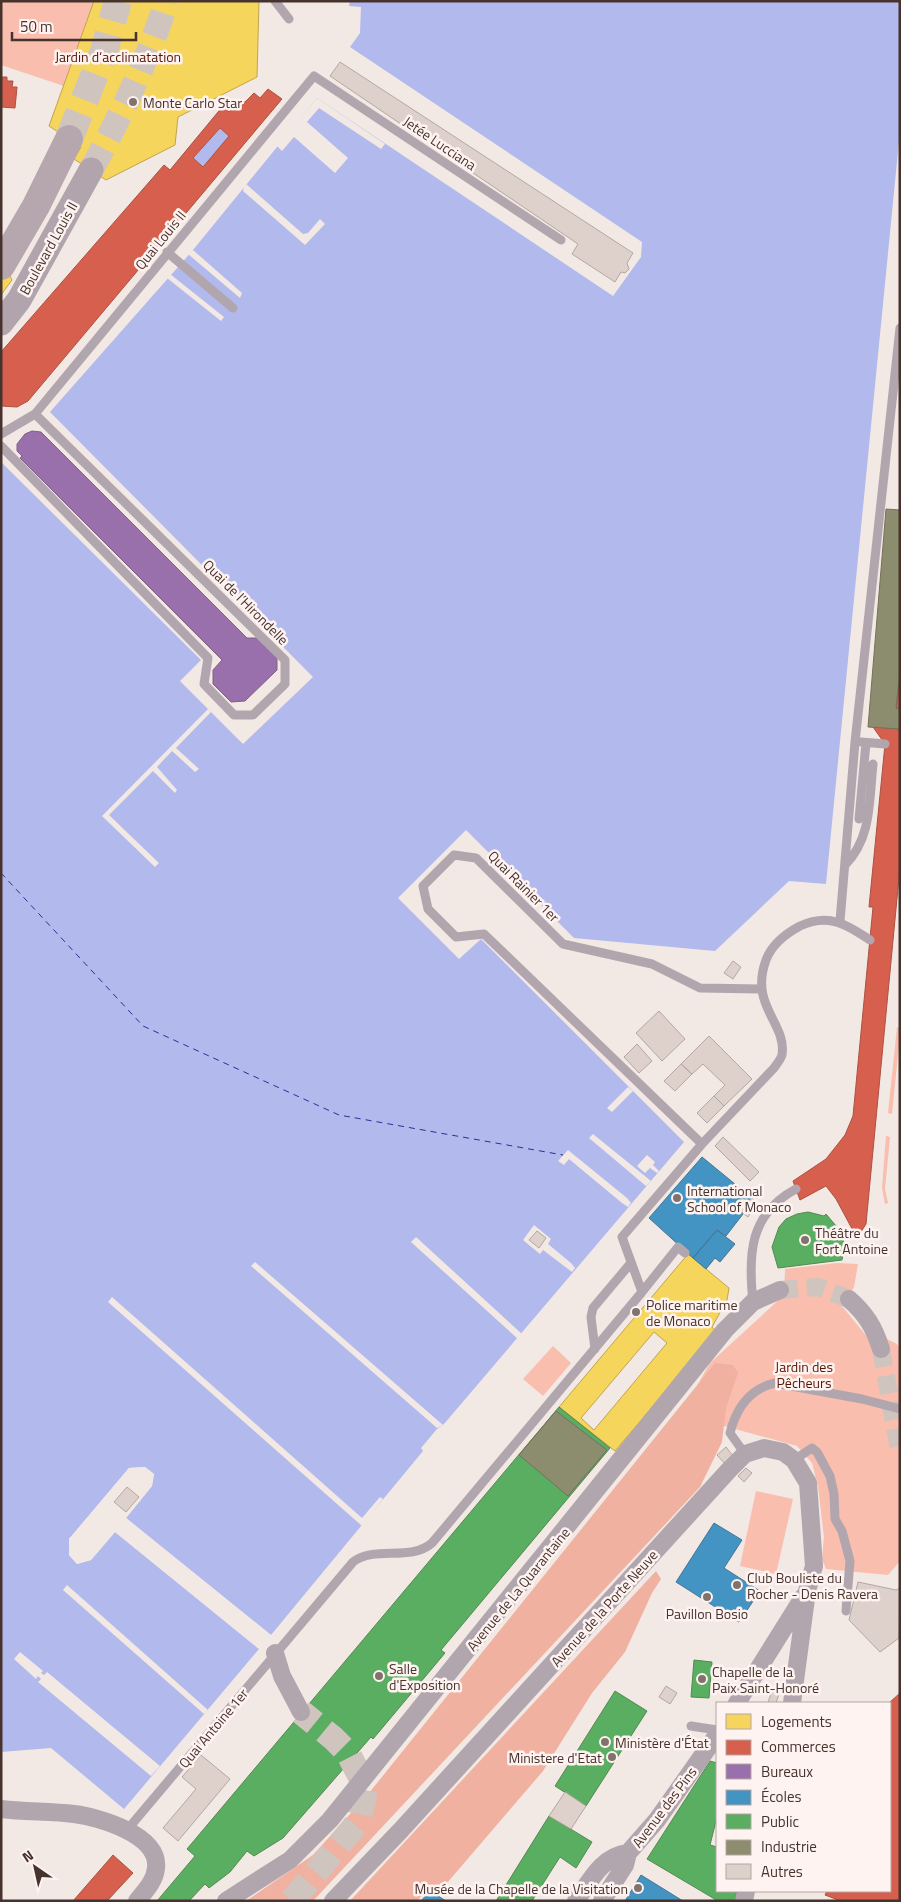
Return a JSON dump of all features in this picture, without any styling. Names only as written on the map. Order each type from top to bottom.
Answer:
[{"type":"main road","points":[[1,266],[36,206],[69,139]]},
{"type":"main road","name":"Boulevard Louis II","points":[[1,323],[19,300],[91,170]]},
{"type":"street","name":"Avenue de La Quarantaine","points":[[226,1901],[290,1860],[330,1820],[725,1330],[753,1302],[780,1290]]},
{"type":"street","points":[[849,1299],[863,1311],[874,1328],[881,1349]]},
{"type":"street","points":[[745,1454],[764,1448],[783,1452],[794,1460],[808,1483],[814,1566],[807,1591],[792,1702]]},
{"type":"street","name":"Avenue de la Porte Neuve","points":[[333,1901],[401,1830],[745,1454]]},
{"type":"street","points":[[738,1702],[807,1591]]},
{"type":"street","points":[[275,1653],[282,1676],[301,1712]]},
{"type":"street","name":"Avenue des Pins","points":[[628,1853],[657,1820],[716,1736]]},
{"type":"street","points":[[1,1809],[73,1814],[102,1820],[126,1830],[148,1845],[156,1862],[154,1877],[137,1901]]},
{"type":"street","points":[[576,1901],[604,1864],[616,1854],[628,1853],[626,1865],[602,1901]]},
{"type":"lane","points":[[275,1],[289,19]]},
{"type":"lane","name":"Jetée Lucciana","points":[[306,85],[314,76],[562,240]]},
{"type":"lane","name":"Quai Louis II","points":[[35,414],[306,85]]},
{"type":"lane","points":[[167,252],[233,308]]},
{"type":"lane","points":[[840,921],[855,742],[900,328]]},
{"type":"lane","points":[[1,434],[35,414]]},
{"type":"lane","name":"Quai de l’Hirondelle","points":[[1,446],[208,658],[204,684],[234,716],[253,715],[285,684],[285,660],[35,414]]},
{"type":"lane","points":[[855,742],[885,744]]},
{"type":"lane","points":[[859,819],[866,743]]},
{"type":"lane","points":[[845,865],[857,851],[865,834],[873,764]]},
{"type":"lane","name":"Quai Rainier 1er","points":[[702,1144],[484,934],[456,937],[428,909],[423,886],[454,855],[476,858],[563,944],[652,964],[700,988],[760,989]]},
{"type":"lane","points":[[642,1292],[630,1264],[622,1237],[702,1144],[774,1068],[782,1056],[780,1039],[760,989],[762,972],[768,954],[776,943],[790,931],[808,923],[825,920],[840,921],[870,940]]},
{"type":"lane","points":[[753,1302],[752,1250],[759,1222],[774,1203],[796,1189]]},
{"type":"lane","points":[[595,1349],[678,1247],[685,1253]]},
{"type":"lane","points":[[595,1349],[591,1317],[593,1308],[630,1264]]},
{"type":"lane","name":"Quai Antoine 1er","points":[[126,1830],[358,1558],[412,1552],[432,1543],[595,1349]]},
{"type":"lane","points":[[745,1454],[730,1433],[733,1422],[743,1403],[751,1395],[768,1385],[775,1383],[862,1399],[900,1409]]},
{"type":"lane","points":[[794,1460],[812,1448],[817,1452],[830,1476],[834,1494],[835,1519],[842,1531],[850,1561],[846,1611]]},
{"type":"lane","points":[[691,1726],[716,1730]]},
{"type":"green space","name":"Jardin d‘acclimatation","points":[[1,1],[220,1],[134,129],[61,85],[1,65]]},
{"type":"green space","points":[[897,1027],[900,1028],[900,1035],[892,1114],[888,1113]]},
{"type":"green space","points":[[886,1136],[890,1137],[885,1189],[888,1203],[885,1204],[882,1188]]},
{"type":"green space","name":"Jardin des Pêcheurs","points":[[837,1263],[858,1264],[854,1287],[842,1306],[873,1344],[887,1339],[897,1344],[900,1349],[900,1561],[888,1575],[826,1569],[822,1559],[824,1537],[818,1486],[812,1463],[797,1446],[681,1414],[710,1363],[784,1295],[785,1269]]},
{"type":"green space","points":[[553,1346],[571,1363],[543,1396],[523,1379]]},
{"type":"green space","points":[[756,1491],[793,1499],[776,1574],[740,1566]]},
{"type":"shaded area","points":[[715,1363],[733,1365],[738,1373],[726,1408],[722,1442],[700,1487],[313,1901],[246,1901],[313,1855],[369,1793]]},
{"type":"shaded area","points":[[656,1571],[661,1579],[652,1593],[625,1652],[592,1693],[543,1771],[441,1890],[431,1886],[417,1901],[350,1901]]},
{"type":"water","points":[[350,1],[900,1],[900,131],[826,884],[789,881],[715,951],[574,938],[466,830],[398,898],[459,959],[481,939],[684,1142],[444,1424],[437,1429],[421,1448],[423,1451],[271,1635],[126,1518],[152,1486],[154,1474],[145,1467],[129,1468],[69,1539],[69,1555],[77,1564],[91,1560],[115,1532],[259,1649],[124,1809],[51,1748],[1,1752],[1,462],[201,660],[180,681],[243,744],[313,677],[50,412],[193,250],[317,98],[613,296],[641,257],[642,242],[350,47],[360,33],[361,7],[349,6]]},
{"type":"water","points":[[220,128],[229,136],[203,167],[193,158]]},
{"type":"pier","points":[[317,98],[385,144],[381,149],[319,108],[307,122],[348,158],[335,173],[294,137],[282,151],[277,146]]},
{"type":"pier","points":[[245,183],[303,234],[308,233],[320,219],[325,224],[305,245],[243,191]]},
{"type":"pier","points":[[193,250],[242,293],[240,298],[188,254]]},
{"type":"pier","points":[[170,274],[224,317],[221,321],[167,278]]},
{"type":"pier","points":[[208,709],[211,712],[176,748],[199,769],[195,772],[172,751],[157,767],[177,790],[175,793],[153,771],[109,815],[159,863],[155,867],[102,816]]},
{"type":"pier","points":[[628,1087],[633,1091],[612,1112],[607,1108]]},
{"type":"pier","points":[[593,1134],[651,1181],[646,1186],[589,1138]]},
{"type":"pier","points":[[568,1150],[627,1198],[631,1203],[628,1207],[569,1159],[564,1165],[558,1161]]},
{"type":"pier","points":[[647,1155],[655,1162],[653,1165],[659,1171],[657,1173],[650,1168],[645,1173],[637,1166]]},
{"type":"pier","points":[[534,1225],[551,1239],[548,1244],[571,1263],[575,1268],[572,1272],[543,1250],[540,1254],[523,1240]]},
{"type":"pier","points":[[416,1237],[522,1334],[518,1339],[411,1242]]},
{"type":"pier","points":[[255,1262],[443,1425],[437,1428],[251,1266]]},
{"type":"pier","points":[[112,1297],[362,1518],[380,1497],[383,1499],[362,1526],[108,1302]]},
{"type":"pier","points":[[145,1467],[154,1474],[152,1486],[126,1518],[271,1635],[269,1637],[124,1519],[124,1516],[149,1485],[151,1475],[144,1469],[130,1470],[71,1540],[71,1554],[78,1561],[90,1558],[113,1530],[116,1530],[260,1647],[259,1649],[115,1532],[91,1560],[77,1564],[69,1555],[69,1539],[129,1468]]},
{"type":"pier","points":[[67,1585],[208,1710],[204,1714],[63,1590]]},
{"type":"pier","points":[[20,1652],[43,1671],[41,1673],[44,1675],[47,1672],[160,1766],[151,1776],[38,1682],[41,1679],[38,1676],[36,1679],[14,1659]]},
{"type":"building: Logements","name":"Monte Carlo Star","points":[[94,1],[259,1],[257,77],[178,117],[175,145],[106,180],[74,159],[81,147],[49,126]]},
{"type":"building: Logements","points":[[1,273],[9,274],[12,280],[1,295]]},
{"type":"building: Logements","points":[[688,1254],[729,1288],[727,1300],[712,1327],[716,1332],[615,1451],[559,1407]],"holes":[[[654,1332],[667,1343],[594,1430],[581,1418]]]},
{"type":"building: Commerces","points":[[1,77],[7,77],[7,81],[13,81],[12,87],[17,87],[15,108],[1,107]]},
{"type":"building: Commerces","points":[[268,89],[282,99],[28,401],[17,407],[1,406],[1,352],[164,165],[170,170],[223,106],[229,112],[240,99],[245,102],[254,93],[260,98]],"holes":[[[220,128],[229,136],[203,167],[193,158]]]},
{"type":"building: Commerces","points":[[900,673],[900,709],[896,708]]},
{"type":"building: Commerces","points":[[873,727],[900,729],[900,867],[866,1224],[857,1238],[836,1199],[826,1186],[800,1200],[793,1181],[826,1159],[845,1135],[853,1116],[873,907],[869,907],[885,744]]},
{"type":"building: Commerces","points":[[900,1693],[900,1901],[841,1901],[825,1895],[826,1892],[891,1892],[890,1702]]},
{"type":"building: Commerces","points":[[113,1855],[133,1873],[107,1901],[73,1901]]},
{"type":"building: Bureaux","points":[[32,431],[41,432],[247,638],[259,638],[277,656],[277,670],[245,701],[231,702],[213,684],[213,670],[222,660],[20,458],[22,456],[17,451],[17,444],[25,434]]},
{"type":"building: Écoles","points":[[702,1157],[752,1198],[748,1202],[743,1198],[735,1207],[743,1214],[726,1236],[717,1230],[693,1258],[649,1218]]},
{"type":"building: Écoles","points":[[717,1230],[735,1244],[720,1262],[715,1258],[706,1269],[693,1258]]},
{"type":"building: Écoles","points":[[714,1523],[742,1540],[724,1568],[760,1591],[739,1622],[676,1582]]},
{"type":"building: Écoles","points":[[641,1875],[683,1901],[625,1901]]},
{"type":"building: Écoles","points":[[430,1891],[446,1901],[421,1901]]},
{"type":"building: Public","points":[[808,1212],[824,1216],[826,1214],[837,1227],[843,1237],[844,1249],[842,1260],[778,1268],[772,1247],[779,1227],[786,1219]]},
{"type":"building: Public","name":"Salle d'Exposition","points":[[559,1407],[610,1448],[441,1650],[445,1653],[373,1739],[371,1737],[283,1838],[254,1856],[247,1851],[230,1872],[209,1888],[205,1884],[189,1901],[157,1901],[195,1856],[187,1849]]},
{"type":"building: Public","name":"Chapelle de la Paix Saint-Honoré","points":[[694,1660],[712,1662],[709,1698],[691,1697]]},
{"type":"building: Public","name":"Ministère d'État","points":[[615,1691],[647,1711],[586,1806],[555,1786]]},
{"type":"building: Public","points":[[710,1761],[716,1763],[716,1821],[710,1845],[716,1847],[716,1892],[737,1892],[735,1901],[718,1901],[647,1859]]},
{"type":"building: Public","points":[[549,1816],[592,1842],[576,1868],[560,1857],[532,1901],[496,1901]]},
{"type":"building: Industrie","points":[[886,509],[900,510],[900,673],[896,708],[900,709],[900,729],[868,727]]},
{"type":"building: Industrie","points":[[556,1411],[607,1450],[568,1496],[519,1455]]},
{"type":"building: Autres","points":[[340,62],[633,253],[627,263],[629,269],[625,273],[621,272],[615,282],[572,254],[578,244],[330,76]]},
{"type":"building: Autres","points":[[733,961],[741,967],[733,979],[724,973]]},
{"type":"building: Autres","points":[[659,1011],[685,1039],[662,1061],[636,1033]]},
{"type":"building: Autres","points":[[709,1036],[752,1079],[724,1106],[714,1096],[725,1085],[703,1064],[692,1074],[681,1064]]},
{"type":"building: Autres","points":[[637,1044],[652,1061],[639,1073],[624,1057]]},
{"type":"building: Autres","points":[[681,1064],[692,1074],[675,1091],[664,1081]]},
{"type":"building: Autres","points":[[714,1096],[724,1106],[707,1123],[697,1113]]},
{"type":"building: Autres","points":[[723,1137],[759,1172],[750,1181],[715,1146]]},
{"type":"building: Autres","points":[[743,1198],[748,1202],[752,1198],[757,1203],[748,1217],[735,1207]]},
{"type":"building: Autres","points":[[537,1231],[546,1238],[539,1248],[529,1240]]},
{"type":"building: Autres","points":[[726,1447],[733,1456],[726,1465],[717,1455]]},
{"type":"building: Autres","points":[[746,1468],[752,1473],[744,1482],[738,1476]]},
{"type":"building: Autres","points":[[127,1487],[139,1497],[126,1512],[114,1502]]},
{"type":"building: Autres","points":[[858,1582],[896,1590],[900,1588],[899,1638],[880,1652],[849,1620]]},
{"type":"building: Autres","points":[[666,1686],[677,1693],[670,1704],[659,1697]]},
{"type":"building: Autres","points":[[773,1689],[780,1691],[776,1702],[768,1702]]},
{"type":"building: Autres","points":[[201,1755],[230,1779],[178,1841],[163,1828],[196,1789],[182,1777]]},
{"type":"building: Autres","points":[[565,1792],[586,1806],[571,1829],[549,1816]]},
{"type":"ferry route","points":[[1,873],[143,1026],[339,1115],[563,1155]]},
{"type":"tunnel","points":[[69,139],[104,51],[118,1]]},
{"type":"tunnel","points":[[91,170],[133,88],[167,1]]},
{"type":"tunnel","points":[[780,1290],[818,1287],[849,1299]]},
{"type":"tunnel","points":[[881,1349],[900,1455]]},
{"type":"tunnel","points":[[292,1901],[359,1821],[366,1788],[348,1753],[301,1712]]},
{"type":"place","name":"Monte Carlo Star","points":[[133,102]]},
{"type":"place","name":"International School of Monaco","points":[[677,1198]]},
{"type":"place","name":"Théâtre du Fort Antoine","points":[[805,1240]]},
{"type":"place","name":"Police maritime de Monaco","points":[[636,1312]]},
{"type":"place","name":"Club Bouliste du Rocher - Denis Ravera","points":[[737,1585]]},
{"type":"place","name":"Pavillon Bosio","points":[[707,1597]]},
{"type":"place","name":"Salle d'Exposition","points":[[379,1676]]},
{"type":"place","name":"Chapelle de la Paix Saint-Honoré","points":[[702,1679]]},
{"type":"place","name":"Ministère d'État","points":[[605,1742]]},
{"type":"place","name":"Ministere d'Etat","points":[[612,1757]]},
{"type":"place","name":"Musée de la Chapelle de la Visitation","points":[[638,1888]]}]
